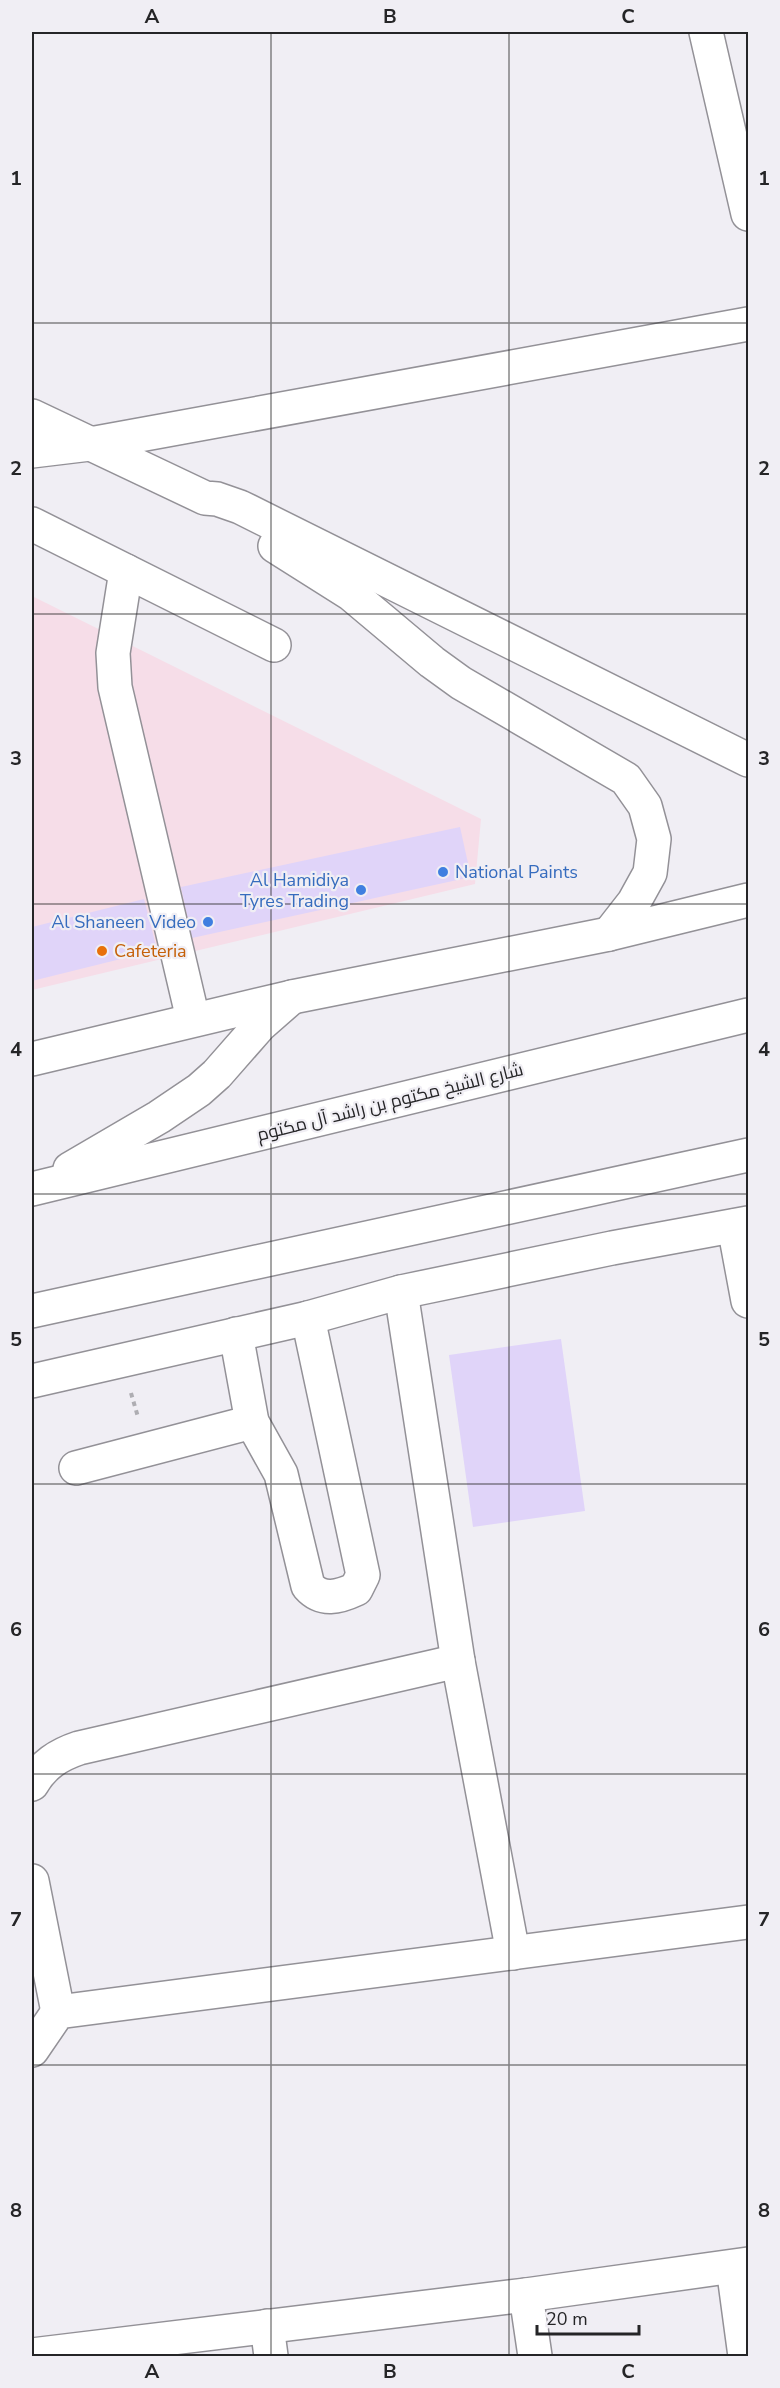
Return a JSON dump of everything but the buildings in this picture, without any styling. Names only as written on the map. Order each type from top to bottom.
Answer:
[{"type":"street","points":[[706,32],[748,214]]},
{"type":"street","points":[[32,451],[90,444],[748,324]]},
{"type":"street","points":[[32,416],[205,498],[229,519],[351,594],[432,662],[462,683],[626,779],[645,807],[654,839],[650,873],[634,902],[609,934]]},
{"type":"street","points":[[205,498],[217,499],[240,507],[748,759]]},
{"type":"street","points":[[32,524],[274,645]]},
{"type":"street","points":[[126,571],[113,652],[115,687],[193,1019]]},
{"type":"street","points":[[32,1059],[292,997],[609,934],[748,900]]},
{"type":"street","points":[[34,1189],[159,1117],[200,1090],[218,1074],[260,1025],[292,997]]},
{"type":"street","name":"شارع الشيخ مكتوم بن راشد آل مكتوم","points":[[34,1189],[748,1015]]},
{"type":"street","points":[[32,1311],[741,1160]]},
{"type":"street","points":[[32,1382],[308,1318],[401,1292],[601,1250],[741,1224],[748,1301]]},
{"type":"street","points":[[401,1292],[458,1661],[513,1953]]},
{"type":"street","points":[[236,1334],[252,1422],[281,1474],[308,1586],[314,1593],[330,1598],[356,1589],[363,1575],[308,1318]]},
{"type":"street","points":[[76,1468],[252,1422]]},
{"type":"street","points":[[36,1771],[60,1754],[79,1748],[458,1661]]},
{"type":"street","points":[[32,1881],[58,2012],[32,2050]]},
{"type":"street","points":[[58,2012],[748,1922]]},
{"type":"street","points":[[48,2354],[269,2341],[526,2295],[741,2265],[746,2356]]},
{"type":"street","points":[[526,2295],[535,2356]]},
{"type":"path","points":[[122,1360],[146,1450]]},
{"type":"shaded area","points":[[32,596],[481,819],[475,884],[32,990]]},
{"type":"place","name":"National Paints","points":[[443,872]]},
{"type":"place","name":"Al Hamidiya Tyres Trading","points":[[361,890]]},
{"type":"place","name":"Al Shaneen Video","points":[[208,922]]},
{"type":"place","name":"Cafeteria","points":[[102,951]]}]
